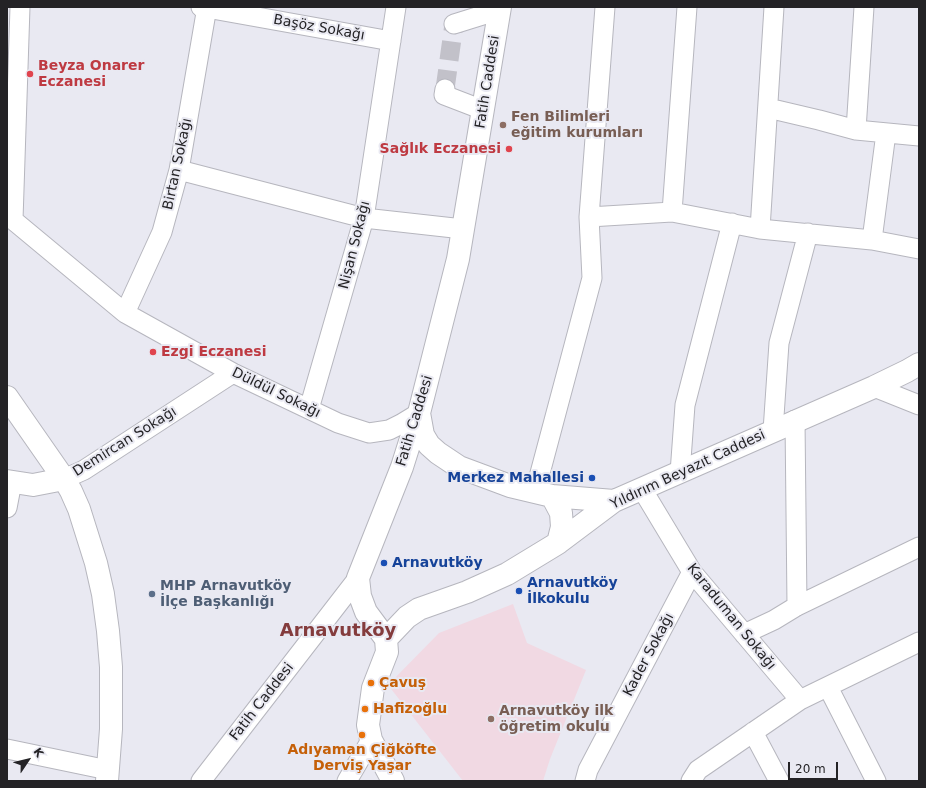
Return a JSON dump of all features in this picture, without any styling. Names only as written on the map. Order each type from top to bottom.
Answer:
[{"type":"main road","name":"Fatih Caddesi","points":[[358,578],[402,467],[419,413],[458,259],[500,8]]},
{"type":"main road","name":"Yıldırım Beyazıt Caddesi","points":[[386,639],[407,617],[419,609],[467,592],[507,574],[558,543],[614,501],[874,387],[919,364]]},
{"type":"main road","points":[[7,396],[64,479],[79,509],[96,563],[104,601],[112,667],[111,728],[108,776]]},
{"type":"main road","points":[[419,413],[423,435],[429,445],[438,453],[460,467],[510,486],[544,494],[614,501]]},
{"type":"main road","name":"Demircan Sokağı","points":[[10,482],[34,485],[64,479]]},
{"type":"main road","points":[[544,494],[561,513],[562,527],[558,543]]},
{"type":"main road","points":[[358,578],[360,596],[366,612],[386,639],[387,652],[373,688],[368,724],[371,740],[393,781]]},
{"type":"street","points":[[10,217],[20,7]]},
{"type":"street","name":"Başöz Sokağı","points":[[205,7],[391,41]]},
{"type":"street","name":"Birtan Sokağı","points":[[125,313],[162,232],[179,170],[205,7]]},
{"type":"street","name":"Nişan Sokağı","points":[[309,409],[364,218],[396,7]]},
{"type":"street","points":[[544,494],[592,278],[590,217],[605,7]]},
{"type":"street","points":[[672,212],[687,7]]},
{"type":"street","points":[[760,229],[774,7]]},
{"type":"street","points":[[856,130],[864,7]]},
{"type":"street","points":[[454,24],[500,8]]},
{"type":"street","points":[[445,89],[444,95],[483,110]]},
{"type":"street","points":[[768,108],[856,130],[919,136]]},
{"type":"street","points":[[872,240],[886,133]]},
{"type":"street","points":[[179,170],[364,218],[463,229]]},
{"type":"street","points":[[590,217],[672,212],[760,229],[872,240],[919,249]]},
{"type":"street","name":"Düldül Sokağı","points":[[10,217],[125,313],[233,373],[338,423],[369,434],[389,430],[419,413]]},
{"type":"street","points":[[680,473],[685,405],[732,224]]},
{"type":"street","points":[[773,431],[780,343],[808,233]]},
{"type":"street","name":"Demircan Sokağı","points":[[64,479],[84,470],[233,373]]},
{"type":"street","points":[[874,387],[919,404]]},
{"type":"street","points":[[796,420],[797,606]]},
{"type":"street","points":[[7,508],[10,482]]},
{"type":"street","name":"Karaduman Sokağı","points":[[642,490],[692,572],[800,700]]},
{"type":"street","points":[[744,634],[774,620],[797,606],[919,547]]},
{"type":"street","name":"Kader Sokağı","points":[[592,777],[692,572]]},
{"type":"street","name":"Fatih Caddesi","points":[[201,781],[358,578]]},
{"type":"street","points":[[692,781],[698,770],[800,700],[919,642]]},
{"type":"street","points":[[828,687],[876,781]]},
{"type":"street","points":[[753,732],[779,781]]},
{"type":"street","points":[[347,781],[371,740]]},
{"type":"street","points":[[7,749],[108,776]]},
{"type":"shaded area","name":"Arnavutköy ilk öğretim okulu","points":[[513,604],[527,643],[586,670],[550,759],[543,781],[463,781],[388,685],[439,633]]},
{"type":"tunnel","points":[[445,89],[454,24]]},
{"type":"place","name":"Beyza Onarer Eczanesi","points":[[30,74]]},
{"type":"place","name":"Fen Bilimleri eğitim kurumları","points":[[503,125]]},
{"type":"place","name":"Sağlık Eczanesi","points":[[509,149]]},
{"type":"place","name":"Ezgi Eczanesi","points":[[153,352]]},
{"type":"place","name":"Merkez Mahallesi","points":[[592,478]]},
{"type":"place","name":"Arnavutköy","points":[[384,563]]},
{"type":"place","name":"Arnavutköy İlkokulu","points":[[519,591]]},
{"type":"place","name":"MHP Arnavutköy İlçe Başkanlığı","points":[[152,594]]},
{"type":"place","name":"Çavuş","points":[[371,683]]},
{"type":"place","name":"Hafizoğlu","points":[[365,709]]},
{"type":"place","name":"Arnavutköy ilk öğretim okulu","points":[[491,719]]},
{"type":"place","name":"Adıyaman Çiğköfte Derviş Yaşar","points":[[362,735]]},
{"type":"district","name":"Arnavutköy","points":[[338,631]]}]
